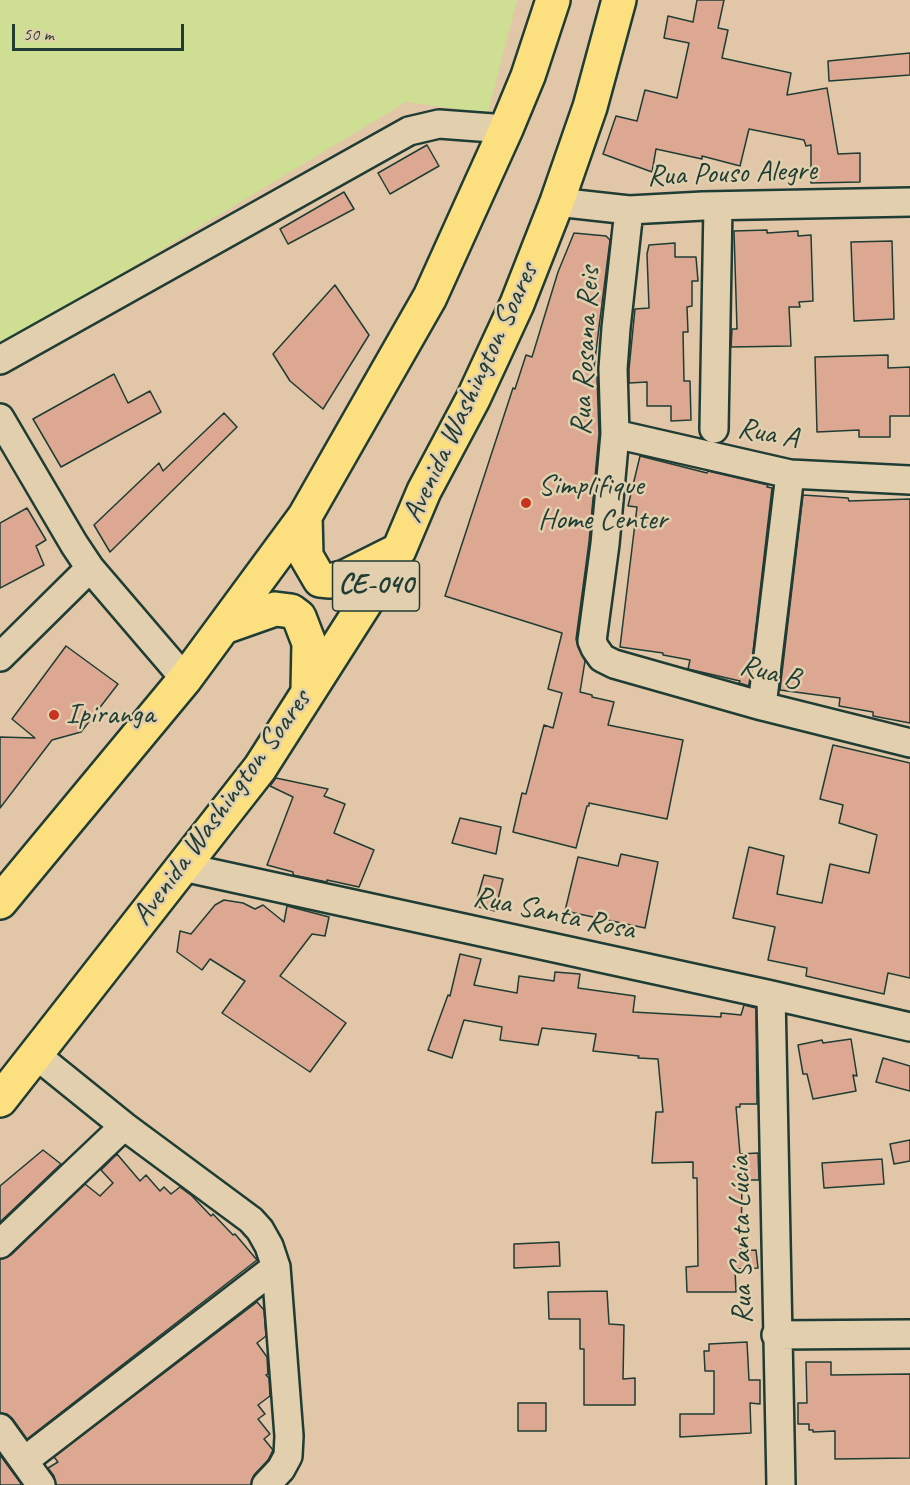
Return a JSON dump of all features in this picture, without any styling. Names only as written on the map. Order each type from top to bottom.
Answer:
[{"type":"highway","points":[[0,902],[185,679],[305,516],[430,297],[506,129],[528,76],[554,0]]},
{"type":"highway","name":"Avenida Washington Soares","points":[[0,1100],[260,768],[399,550],[424,491],[474,399],[517,304],[557,202],[590,107],[619,0]]},
{"type":"highway","points":[[305,516],[306,555],[320,580],[345,578],[399,550]]},
{"type":"highway","points":[[223,628],[274,609],[291,611],[299,617],[309,643],[308,692]]},
{"type":"street","points":[[0,360],[409,131],[439,124],[506,129]]},
{"type":"street","name":"Rua Pouso Alegre","points":[[557,202],[629,210],[910,202]]},
{"type":"street","points":[[714,429],[718,206]]},
{"type":"street","name":"Rua Rosana Reis","points":[[614,664],[598,653],[592,641],[605,544],[615,434],[614,352],[629,210]]},
{"type":"street","points":[[0,418],[90,568],[185,679]]},
{"type":"street","name":"Rua A","points":[[615,434],[790,474],[910,480]]},
{"type":"street","points":[[762,706],[790,474]]},
{"type":"street","points":[[0,657],[90,568]]},
{"type":"street","name":"Rua B","points":[[614,664],[762,706],[910,743]]},
{"type":"street","name":"Rua Santa Rosa","points":[[183,867],[910,1027]]},
{"type":"street","name":"Rua Santa Lúcia","points":[[771,995],[776,1335],[781,1485]]},
{"type":"street","points":[[36,1055],[124,1126],[251,1220],[269,1246],[276,1267],[289,1436],[288,1456],[281,1469],[266,1485]]},
{"type":"street","points":[[0,1244],[124,1126]]},
{"type":"street","points":[[24,1461],[276,1267]]},
{"type":"street","points":[[776,1335],[910,1334]]},
{"type":"street","points":[[0,1428],[41,1485]]},
{"type":"green space","points":[[0,0],[517,0],[488,113],[406,102],[0,347]]},
{"type":"building","points":[[697,0],[724,0],[718,28],[728,30],[722,58],[791,73],[787,95],[827,88],[838,154],[860,153],[860,182],[811,183],[811,145],[806,146],[804,140],[749,129],[740,166],[702,156],[702,159],[656,149],[652,172],[603,154],[616,116],[637,121],[645,90],[677,98],[689,43],[664,38],[668,16],[693,22]]},
{"type":"building","points":[[910,53],[910,75],[829,81],[828,61]]},
{"type":"building","points":[[427,145],[439,166],[390,194],[378,173]]},
{"type":"building","points":[[344,192],[354,209],[288,244],[280,229]]},
{"type":"building","points":[[767,230],[767,233],[798,231],[798,236],[811,235],[813,301],[799,302],[800,307],[789,307],[791,346],[731,347],[732,329],[737,329],[734,231]]},
{"type":"building","points":[[574,233],[606,236],[610,240],[593,375],[597,376],[599,434],[589,542],[576,639],[585,661],[580,692],[614,702],[608,725],[683,740],[667,819],[589,803],[576,848],[513,832],[522,793],[526,794],[544,725],[553,728],[562,693],[548,689],[562,633],[445,596],[513,388],[515,389],[526,355],[532,357],[558,272]]},
{"type":"building","points":[[892,241],[894,319],[854,321],[851,242]]},
{"type":"building","points":[[675,243],[675,257],[696,257],[698,281],[692,281],[692,306],[687,307],[688,332],[683,332],[684,381],[690,381],[691,420],[671,421],[671,406],[647,406],[647,382],[629,383],[629,369],[635,309],[649,308],[647,254],[649,245]]},
{"type":"building","points":[[335,285],[369,335],[323,409],[290,381],[273,354]]},
{"type":"building","points":[[888,355],[888,368],[910,367],[910,416],[890,416],[890,437],[859,437],[859,430],[817,432],[815,357]]},
{"type":"building","points":[[114,374],[128,403],[150,391],[161,412],[61,467],[33,419]]},
{"type":"building","points":[[224,413],[237,427],[110,552],[94,525],[159,463],[163,471]]},
{"type":"building","points":[[640,456],[768,485],[767,487],[772,488],[749,686],[739,683],[740,681],[688,669],[690,660],[663,655],[663,653],[620,647],[637,507],[628,506]]},
{"type":"building","points":[[803,495],[848,498],[849,501],[910,499],[910,723],[873,716],[873,712],[839,706],[840,698],[780,690]]},
{"type":"building","points":[[27,508],[46,540],[36,546],[44,565],[0,588],[0,523]]},
{"type":"building","points":[[66,646],[118,684],[81,732],[52,740],[0,808],[0,737],[35,738],[12,719]]},
{"type":"building","points":[[833,745],[910,763],[910,978],[888,973],[884,994],[806,976],[807,968],[768,960],[775,927],[733,918],[749,847],[784,856],[777,894],[822,903],[830,864],[869,873],[877,835],[839,823],[843,805],[820,799]]},
{"type":"building","points":[[276,778],[328,789],[324,796],[345,804],[334,833],[374,850],[359,887],[293,875],[293,872],[267,865],[293,797],[270,786]]},
{"type":"building","points":[[460,818],[501,827],[496,854],[452,843]]},
{"type":"building","points":[[621,854],[658,862],[645,928],[565,911],[578,857],[618,866]]},
{"type":"building","points":[[484,875],[503,879],[495,911],[475,906]]},
{"type":"building","points":[[224,900],[243,903],[255,909],[263,905],[284,922],[287,906],[329,917],[325,936],[312,934],[280,976],[346,1023],[310,1072],[222,1013],[245,981],[210,959],[202,970],[177,952],[180,931],[191,934],[215,905]]},
{"type":"building","points":[[460,954],[481,959],[474,985],[517,993],[519,976],[554,981],[555,972],[580,974],[578,988],[635,996],[633,1012],[721,1017],[721,1013],[741,1015],[744,1005],[756,1008],[757,1104],[740,1104],[740,1107],[736,1107],[740,1154],[758,1153],[759,1180],[742,1180],[741,1251],[756,1250],[758,1268],[735,1269],[736,1292],[687,1292],[686,1267],[698,1266],[697,1178],[693,1178],[693,1162],[652,1163],[656,1112],[663,1112],[658,1059],[593,1051],[596,1034],[542,1028],[538,1045],[500,1040],[502,1027],[464,1020],[452,1058],[428,1050],[448,995],[450,996]]},
{"type":"building","points":[[851,1039],[857,1076],[853,1075],[856,1091],[813,1099],[807,1074],[803,1074],[798,1045],[822,1040],[823,1043]]},
{"type":"building","points":[[883,1058],[910,1066],[910,1091],[876,1082]]},
{"type":"building","points":[[910,1140],[910,1161],[894,1164],[890,1144]]},
{"type":"building","points":[[43,1150],[61,1164],[0,1222],[0,1186]]},
{"type":"building","points":[[117,1154],[140,1181],[146,1175],[160,1191],[164,1187],[171,1194],[180,1187],[192,1196],[211,1216],[213,1214],[233,1235],[235,1234],[257,1260],[27,1439],[12,1418],[0,1413],[0,1259],[11,1255],[85,1184],[100,1196],[113,1183],[101,1170]]},
{"type":"building","points":[[882,1159],[884,1184],[824,1188],[822,1163]]},
{"type":"building","points":[[559,1242],[560,1266],[514,1268],[514,1244]]},
{"type":"building","points":[[607,1291],[609,1324],[624,1325],[623,1379],[635,1378],[635,1405],[584,1405],[584,1349],[580,1349],[580,1319],[549,1319],[548,1292]]},
{"type":"building","points":[[257,1302],[264,1310],[266,1336],[257,1343],[267,1357],[268,1374],[266,1375],[269,1378],[270,1396],[258,1405],[265,1414],[258,1419],[270,1434],[264,1439],[273,1450],[268,1460],[254,1475],[251,1485],[56,1485],[54,1476],[48,1468],[58,1462],[54,1457]]},
{"type":"building","points":[[747,1342],[749,1380],[760,1380],[760,1404],[750,1403],[751,1433],[680,1437],[680,1414],[714,1414],[714,1371],[705,1371],[704,1351],[709,1351],[709,1344]]},
{"type":"building","points":[[806,1362],[831,1362],[831,1375],[910,1374],[910,1458],[835,1459],[835,1431],[813,1432],[809,1430],[809,1424],[798,1424],[798,1403],[807,1403]]},
{"type":"building","points":[[518,1403],[546,1403],[546,1431],[518,1431]]},
{"type":"building","points":[[0,1455],[22,1485],[0,1485]]},
{"type":"place","name":"Simplifique Home Center","points":[[526,503]]},
{"type":"place","name":"Ipiranga","points":[[54,715]]}]
